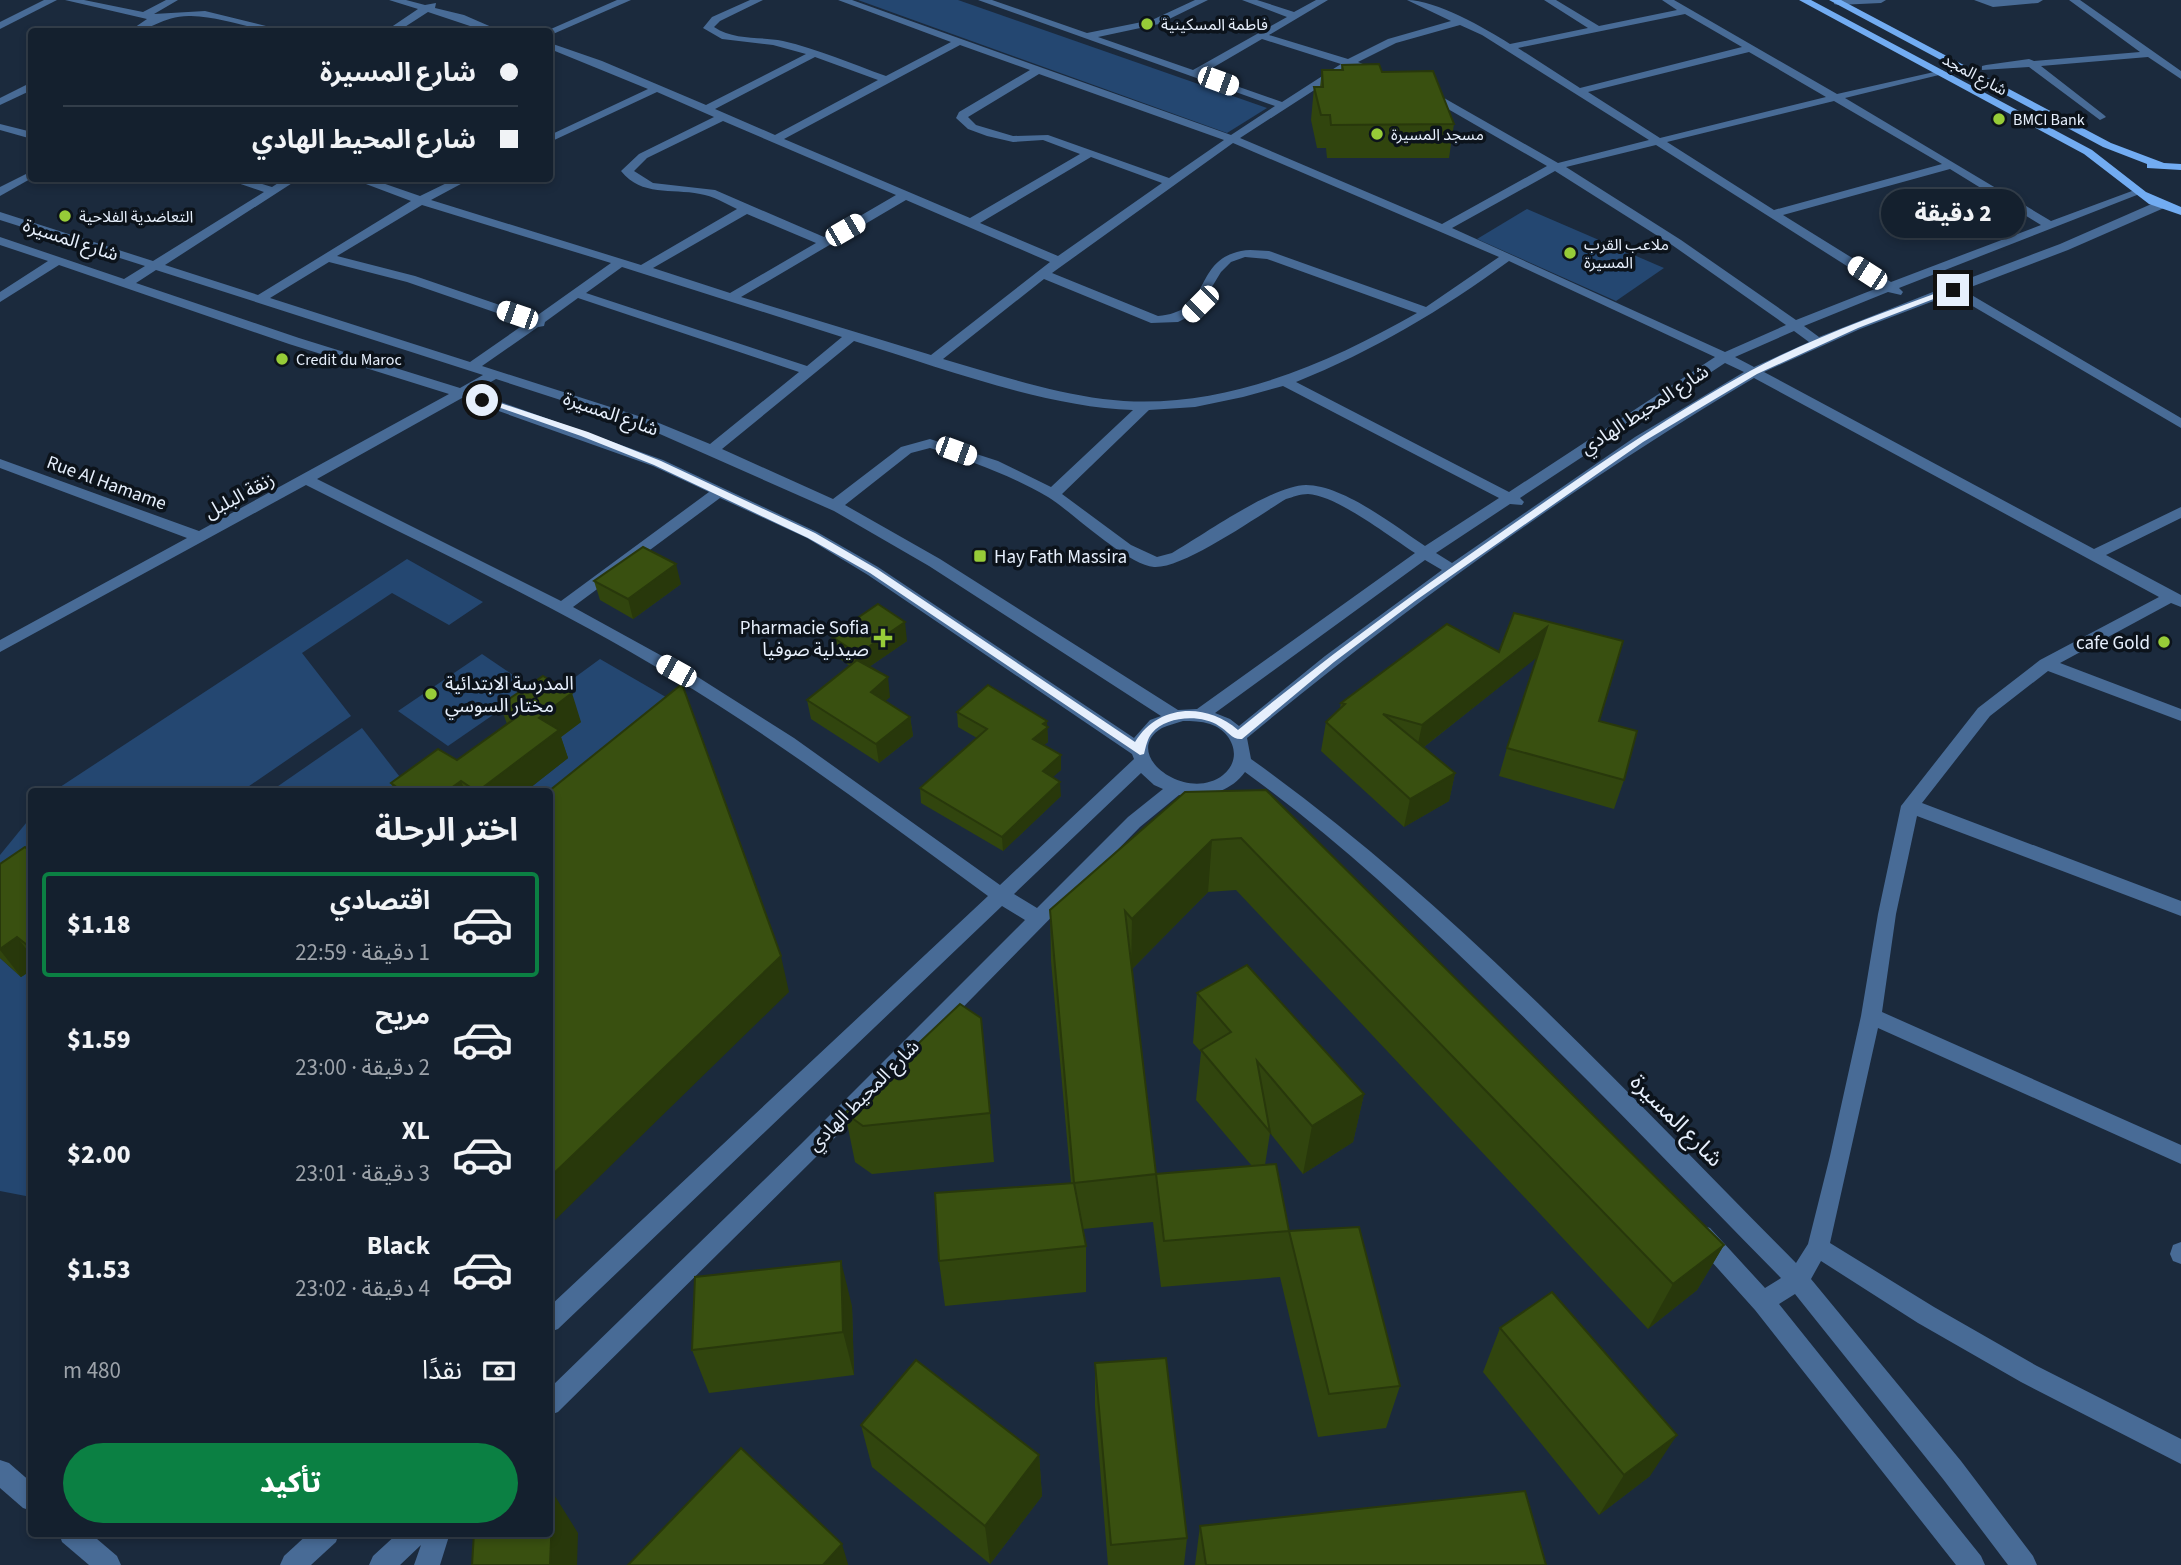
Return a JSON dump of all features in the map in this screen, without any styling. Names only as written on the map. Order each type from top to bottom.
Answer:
[{"type":"main road","name":"شارع المجد","points":[[1804,0],[2088,152],[2127,180],[2136,193]]},
{"type":"main road","name":"شارع المجد","points":[[1836,1],[2107,145],[2160,165]]},
{"type":"main road","points":[[2127,180],[2134,169],[2160,165],[2181,167]]},
{"type":"main road","points":[[2136,193],[2160,205],[2181,211]]},
{"type":"street","points":[[2,23],[52,0]]},
{"type":"street","points":[[70,0],[157,18]]},
{"type":"street","points":[[144,16],[173,0]]},
{"type":"street","points":[[394,0],[460,17],[488,28]]},
{"type":"street","points":[[395,28],[441,0]]},
{"type":"street","points":[[553,30],[626,0]]},
{"type":"street","points":[[758,0],[716,19],[708,28],[724,37],[740,41],[774,42],[887,80]]},
{"type":"street","points":[[843,0],[1232,139],[1508,256],[1725,357],[2176,599]]},
{"type":"street","points":[[983,0],[1284,106]]},
{"type":"street","points":[[1087,36],[1155,22],[1203,0]]},
{"type":"street","points":[[1247,0],[1295,16]]},
{"type":"street","points":[[1196,73],[1323,0]]},
{"type":"street","points":[[1412,0],[1463,21],[1508,47],[1915,303]]},
{"type":"street","points":[[1549,0],[1597,29]]},
{"type":"street","points":[[1836,1],[1881,0]]},
{"type":"street","points":[[1979,0],[1993,4],[2038,0]]},
{"type":"street","points":[[2074,0],[2181,76]]},
{"type":"street","points":[[1670,2],[1688,6],[1752,48],[2051,226]]},
{"type":"street","points":[[1508,47],[1597,29],[1688,6]]},
{"type":"street","points":[[139,28],[157,18],[172,15],[211,15],[268,28]]},
{"type":"street","points":[[933,360],[1059,261],[1232,139],[1349,63],[1392,41],[1463,21]]},
{"type":"street","points":[[1261,36],[1384,75]]},
{"type":"street","points":[[773,140],[960,41]]},
{"type":"street","points":[[553,47],[907,194],[1059,261]]},
{"type":"street","points":[[1580,91],[1752,48]]},
{"type":"street","points":[[705,110],[814,54]]},
{"type":"street","points":[[1986,68],[2029,62],[2151,54]]},
{"type":"street","points":[[2029,62],[2101,117]]},
{"type":"street","points":[[1040,69],[973,107],[963,114],[962,118],[972,127],[1004,138],[1044,137],[1170,182]]},
{"type":"street","points":[[1443,228],[1524,181],[1554,167],[1939,72]]},
{"type":"street","points":[[0,102],[28,87]]},
{"type":"street","points":[[1415,87],[1554,167],[1708,265],[1818,343]]},
{"type":"street","points":[[553,138],[656,89]]},
{"type":"street","points":[[720,118],[643,156],[627,171],[645,185],[661,189],[699,190],[825,242]]},
{"type":"street","points":[[0,127],[28,135]]},
{"type":"street","points":[[972,222],[1090,153]]},
{"type":"street","points":[[1775,213],[1952,165]]},
{"type":"street","points":[[0,192],[28,176]]},
{"type":"street","points":[[241,182],[275,192]]},
{"type":"street","points":[[125,284],[289,182]]},
{"type":"street","points":[[366,182],[852,336],[1058,395],[1103,404],[1145,406],[1203,400],[1284,381],[1331,363],[1458,295],[1508,256]]},
{"type":"street","points":[[258,300],[420,201],[459,182]]},
{"type":"street","name":"شارع المحيط الهادي","points":[[1200,715],[1424,554],[1725,357],[1795,325],[2136,193]]},
{"type":"street","points":[[730,298],[907,194]]},
{"type":"street","name":"شارع المحيط الهادي","points":[[1238,736],[1331,660],[1452,570],[1640,440],[1754,372],[1915,303],[2064,247],[2160,205]]},
{"type":"street","points":[[643,269],[746,209]]},
{"type":"street","name":"شارع المسيرة","points":[[0,216],[649,424],[712,450],[835,505],[902,542],[1174,716]]},
{"type":"street","name":"شارع المسيرة","points":[[0,241],[585,434],[720,491],[811,535],[873,571],[1141,757]]},
{"type":"street","points":[[1043,274],[1156,320],[1172,322],[1189,314],[1200,304],[1214,270],[1247,251],[1269,255],[1427,312]]},
{"type":"street","points":[[325,257],[411,279],[538,323]]},
{"type":"street","points":[[0,298],[57,261]]},
{"type":"street","points":[[471,368],[621,262]]},
{"type":"street","points":[[1928,274],[2181,424]]},
{"type":"street","points":[[578,294],[809,371]]},
{"type":"street","points":[[712,450],[852,336]]},
{"type":"street","name":"زنقة البلبل","points":[[0,647],[308,480],[494,375]]},
{"type":"street","points":[[1284,381],[1536,511]]},
{"type":"street","points":[[1053,494],[1145,406]]},
{"type":"street","points":[[835,505],[906,450],[923,443],[942,446],[993,464],[1053,494],[1126,548],[1155,562],[1177,557],[1281,496],[1296,490],[1312,490],[1326,494],[1452,570]]},
{"type":"street","name":"Rue Al Hamame","points":[[0,463],[200,537]]},
{"type":"street","points":[[308,480],[562,608],[676,671],[788,742],[1000,895],[1037,918]]},
{"type":"street","points":[[562,608],[720,491]]},
{"type":"street","points":[[2095,555],[2181,512]]},
{"type":"street","points":[[1763,1302],[1798,1280],[1818,1247],[1842,1156],[1910,806],[1984,712],[2046,664],[2176,599]]},
{"type":"street","points":[[2046,664],[2181,715]]},
{"type":"street","points":[[1200,715],[1223,723],[1238,736],[1242,744],[1243,762],[1232,777],[1213,788],[1176,788],[1152,775],[1141,757],[1141,743],[1149,729],[1174,716],[1200,715]]},
{"type":"street","points":[[553,1318],[1000,895],[1141,757]]},
{"type":"street","name":"شارع المسيرة","points":[[1243,762],[1306,807],[1413,898],[1562,1041],[1798,1280],[1952,1470],[2024,1565]]},
{"type":"street","name":"شارع المحيط الهادي","points":[[553,1401],[753,1206],[1134,822],[1176,788]]},
{"type":"street","points":[[1213,788],[1235,802]]},
{"type":"street","points":[[1910,806],[2181,909]]},
{"type":"street","points":[[1871,1016],[2181,1155]]},
{"type":"street","points":[[1689,1220],[1763,1302],[1972,1565]]},
{"type":"street","points":[[1818,1247],[2017,1368],[2181,1452]]},
{"type":"street","points":[[0,1472],[28,1496]]},
{"type":"street","points":[[76,1537],[108,1565]]},
{"type":"street","points":[[293,1565],[323,1537]]},
{"type":"street","points":[[382,1565],[412,1537]]},
{"type":"street","points":[[427,1565],[437,1537]]},
{"type":"shaded area","points":[[858,0],[958,0],[1267,108],[1227,133]]},
{"type":"shaded area","name":"ملاعب القرب المسيرة","points":[[1527,209],[1664,268],[1616,301],[1477,239]]},
{"type":"shaded area","points":[[407,559],[483,602],[449,625],[392,593],[302,653],[351,716],[246,788],[59,788]]},
{"type":"shaded area","points":[[482,654],[532,688],[448,746],[398,711]]},
{"type":"shaded area","points":[[600,659],[690,711],[553,789],[530,788],[568,758],[544,700]]},
{"type":"shaded area","points":[[362,728],[403,781],[394,788],[275,788]]},
{"type":"shaded area","points":[[28,821],[28,887],[0,905],[0,855]]},
{"type":"shaded area","points":[[0,958],[21,977],[28,972],[28,1196],[0,1191]]},
{"type":"building","points":[[1379,64],[1382,72],[1433,71],[1454,124],[1331,125],[1330,115],[1321,115],[1314,87],[1323,87],[1322,70],[1343,70],[1342,65]]},
{"type":"building","points":[[643,547],[676,564],[628,599],[594,581]]},
{"type":"building","points":[[878,604],[905,622],[858,654],[831,636]]},
{"type":"building","points":[[1514,613],[1623,641],[1599,721],[1637,731],[1624,780],[1507,748],[1547,627],[1422,725],[1383,714],[1455,773],[1410,799],[1326,722],[1345,704],[1341,703],[1447,624],[1499,652]]},
{"type":"building","points":[[857,660],[888,677],[871,692],[910,717],[876,744],[807,700]]},
{"type":"building","points":[[543,676],[572,693],[539,718],[559,730],[482,788],[472,788],[461,781],[451,788],[398,788],[391,783],[438,749],[457,760],[517,717],[500,705]]},
{"type":"building","points":[[682,684],[781,956],[553,1174],[553,788]]},
{"type":"building","points":[[988,685],[1047,721],[1043,724],[1048,727],[1033,739],[1061,755],[1043,771],[1060,782],[1002,837],[920,788],[987,729],[957,712]]},
{"type":"building","points":[[1266,790],[1724,1245],[1673,1284],[1241,838],[1212,840],[1132,919],[1125,911],[1156,1174],[1074,1183],[1050,910],[1185,792]]},
{"type":"building","points":[[25,847],[28,850],[28,946],[17,937],[0,949],[0,864]]},
{"type":"building","points":[[1247,965],[1364,1094],[1312,1126],[1257,1061],[1270,1132],[1201,1050],[1231,1032],[1197,993]]},
{"type":"building","points":[[960,1004],[981,1018],[990,1113],[863,1126],[845,1113]]},
{"type":"building","points":[[1276,1164],[1289,1231],[1164,1241],[1156,1174]]},
{"type":"building","points":[[1074,1183],[1086,1246],[939,1261],[935,1193]]},
{"type":"building","points":[[1359,1227],[1400,1386],[1329,1394],[1289,1231]]},
{"type":"building","points":[[841,1261],[843,1332],[692,1350],[695,1277]]},
{"type":"building","points":[[1552,1292],[1677,1435],[1624,1475],[1500,1328]]},
{"type":"building","points":[[1166,1358],[1187,1538],[1111,1545],[1095,1363]]},
{"type":"building","points":[[916,1360],[1039,1455],[985,1526],[861,1425]]},
{"type":"building","points":[[741,1448],[842,1544],[823,1565],[628,1565]]},
{"type":"building","points":[[1525,1491],[1546,1565],[1206,1565],[1200,1526]]},
{"type":"building","points":[[474,1537],[551,1537],[550,1565],[472,1565]]},
{"type":"place","name":"فاطمة المسكينية","points":[[1147,24]]},
{"type":"place","name":"BMCI Bank","points":[[1999,119]]},
{"type":"place","name":"مسجد المسيرة","points":[[1377,134]]},
{"type":"place","name":"التعاضدية الفلاحية","points":[[65,216]]},
{"type":"place","name":"ملاعب القرب المسيرة","points":[[1570,253]]},
{"type":"place","name":"Credit du Maroc","points":[[282,359]]},
{"type":"place","name":"Hay Fath Massira","points":[[980,556]]},
{"type":"place","name":"Pharmacie Sofia صيدلية صوفيا","points":[[883,638]]},
{"type":"place","name":"cafe Gold","points":[[2164,642]]},
{"type":"place","name":"المدرسة الابتدائية مختار السوسي","points":[[431,694]]},
{"type":"route","points":[[482,400],[585,434],[658,463],[811,535],[873,571],[1140,751],[1141,743],[1149,729],[1174,716],[1192,714],[1212,718],[1223,723],[1238,736],[1411,599],[1640,440],[1754,372],[1855,326],[1953,290]]}]
